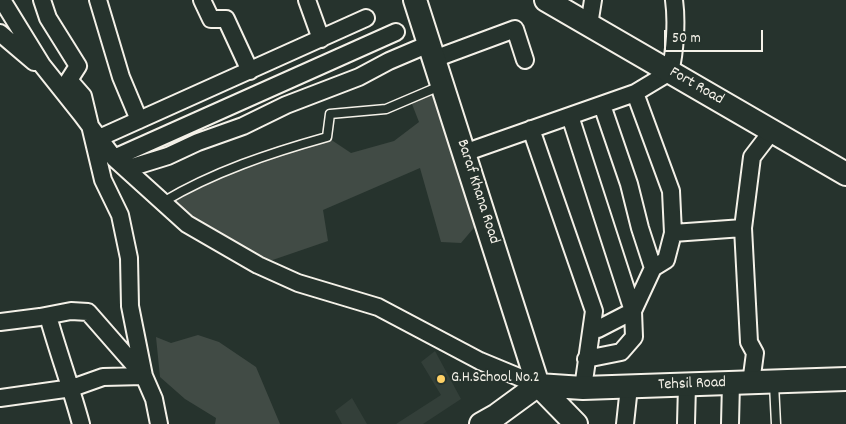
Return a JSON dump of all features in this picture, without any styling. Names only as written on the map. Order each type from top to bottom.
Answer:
[{"type":"street","points":[[2,0],[42,65],[114,158],[187,224],[258,265],[298,283],[378,307],[480,361],[538,384],[576,424]]},
{"type":"street","points":[[42,0],[48,18],[78,66],[69,80],[83,96],[95,132],[103,180],[120,215],[129,258],[130,306],[144,376],[154,399],[159,424]]},
{"type":"street","points":[[98,0],[121,77],[139,120]]},
{"type":"street","points":[[202,0],[211,19],[226,19],[250,71]]},
{"type":"street","points":[[307,0],[321,39]]},
{"type":"street","name":"Baraf Khana Road","points":[[415,0],[538,384]]},
{"type":"street","name":"Fort Road","points":[[546,0],[846,174]]},
{"type":"street","points":[[589,25],[593,0]]},
{"type":"street","points":[[464,153],[635,93],[670,72],[676,10],[674,0]]},
{"type":"street","points":[[95,132],[139,120],[366,18]]},
{"type":"street","points":[[126,169],[168,156],[198,142],[243,126],[286,105],[359,77],[389,61],[515,29],[525,60]]},
{"type":"street","points":[[114,158],[396,32]]},
{"type":"street","points":[[0,33],[54,80]]},
{"type":"street","points":[[592,324],[598,329],[633,311],[653,268],[666,260],[673,233],[671,191],[635,93]]},
{"type":"street","points":[[602,105],[629,184],[640,228],[653,268]]},
{"type":"street","points":[[570,116],[633,311],[634,337],[621,352],[586,359]]},
{"type":"street","points":[[531,129],[594,311],[583,388]]},
{"type":"street","points":[[730,424],[741,383],[755,352],[750,342],[743,228],[752,157],[772,131]]},
{"type":"street","points":[[673,233],[743,228]]},
{"type":"street","points":[[0,322],[71,311],[88,312],[144,376]]},
{"type":"street","points":[[48,316],[72,388],[81,424]]},
{"type":"street","points":[[0,398],[72,388],[104,377],[144,376]]},
{"type":"street","name":"Tehsil Road","points":[[538,384],[583,388],[846,379]]},
{"type":"street","points":[[493,421],[538,384]]},
{"type":"street","points":[[686,424],[687,385]]},
{"type":"street","points":[[625,424],[629,387]]},
{"type":"lane","points":[[163,202],[184,189],[233,168],[285,149],[327,137],[330,114],[386,109],[442,85]]},
{"type":"lane","points":[[774,382],[776,424]]},
{"type":"shaded area","points":[[442,85],[484,216],[461,243],[441,242],[420,168],[323,210],[328,241],[258,265],[163,202],[233,168],[327,137],[351,153],[394,141],[419,122],[410,99]]},
{"type":"shaded area","points":[[198,335],[219,342],[256,367],[280,424],[215,424],[216,418],[185,399],[160,377],[156,337],[171,343]]},
{"type":"shaded area","name":"G.H.School No.2","points":[[435,351],[461,399],[423,424],[396,424],[441,395],[421,362]]},
{"type":"shaded area","points":[[352,398],[367,424],[342,424],[335,411]]},
{"type":"place","name":"G.H.School No.2","points":[[441,379]]}]
